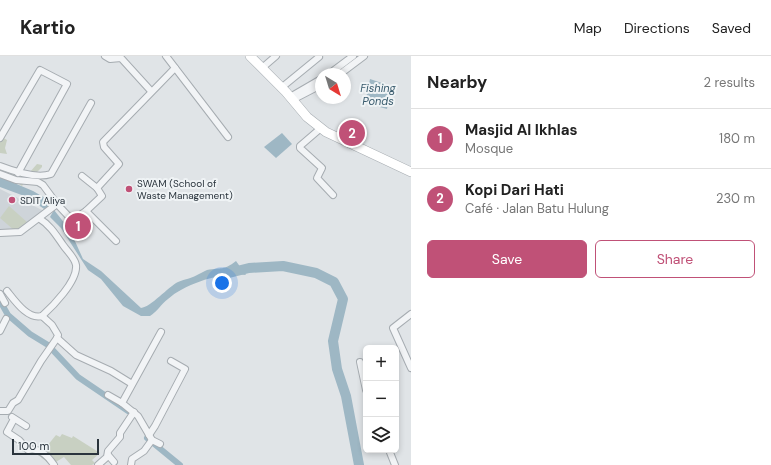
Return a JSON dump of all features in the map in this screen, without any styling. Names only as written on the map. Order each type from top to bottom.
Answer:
[{"type":"street","points":[[105,56],[110,59],[121,58],[151,91]]},
{"type":"street","points":[[166,56],[228,137]]},
{"type":"street","points":[[250,56],[292,99],[307,117],[321,128],[330,134],[411,172]]},
{"type":"street","points":[[262,68],[276,56]]},
{"type":"street","points":[[337,68],[353,56]]},
{"type":"street","points":[[348,68],[364,56]]},
{"type":"street","points":[[281,88],[319,57]]},
{"type":"street","points":[[98,188],[119,164],[104,148],[103,142],[175,68]]},
{"type":"street","points":[[1,134],[40,70],[67,84],[18,173]]},
{"type":"street","points":[[292,99],[315,83]]},
{"type":"street","points":[[292,99],[315,88]]},
{"type":"street","points":[[0,166],[18,173],[42,176],[52,173],[91,103]]},
{"type":"street","points":[[321,128],[300,146],[300,148],[321,168],[317,178],[333,195]]},
{"type":"street","points":[[0,174],[16,180],[38,182],[43,185],[55,206],[71,220],[75,220],[102,196],[98,188],[82,176]]},
{"type":"street","points":[[0,232],[20,232],[40,219],[55,206]]},
{"type":"street","points":[[86,211],[116,241]]},
{"type":"street","points":[[7,291],[17,303],[33,317],[42,316],[60,298],[67,288],[76,266],[73,258],[51,228],[40,219]]},
{"type":"street","points":[[0,294],[5,303]]},
{"type":"street","points":[[411,314],[393,328],[411,368]]},
{"type":"street","points":[[42,316],[52,325],[58,335],[57,338],[76,355],[111,371],[132,384]]},
{"type":"street","points":[[0,331],[6,320]]},
{"type":"street","points":[[122,404],[161,332]]},
{"type":"street","points":[[8,411],[22,394],[48,350],[57,338]]},
{"type":"street","points":[[131,465],[132,459],[144,451],[155,426],[185,370],[171,361]]},
{"type":"street","points":[[360,362],[364,381]]},
{"type":"street","points":[[108,395],[122,404],[133,414],[150,437],[160,444]]},
{"type":"street","points":[[0,411],[8,411]]},
{"type":"street","points":[[8,411],[14,419],[26,426]]},
{"type":"street","points":[[98,465],[108,455],[108,452],[120,437],[120,433],[133,414]]},
{"type":"street","points":[[14,419],[7,432],[19,440],[28,450],[33,449],[47,455],[54,465]]},
{"type":"street","points":[[390,453],[395,465]]},
{"type":"street","points":[[108,455],[114,462]]},
{"type":"shaded area","points":[[0,136],[7,140],[5,148],[7,154],[0,153]]},
{"type":"shaded area","points":[[0,163],[5,164],[7,168],[17,168],[30,172],[37,164],[42,165],[42,167],[36,173],[38,177],[36,179],[27,178],[22,186],[0,172]]},
{"type":"shaded area","name":"SDIT Aliya","points":[[0,189],[46,212],[16,232],[0,232]]},
{"type":"shaded area","points":[[9,206],[27,222],[15,231],[0,218]]},
{"type":"shaded area","points":[[62,434],[72,438],[73,436],[100,453],[92,460],[95,463],[92,465],[71,465],[64,457],[51,465],[33,451],[43,451],[56,435],[60,437]]},
{"type":"water","name":"Fishing Ponds","points":[[370,79],[391,86],[387,109],[365,103]]},
{"type":"water","points":[[282,133],[292,144],[276,158],[264,147]]},
{"type":"water","points":[[0,177],[33,191],[52,202],[47,211],[27,197],[0,187]]},
{"type":"water","points":[[54,210],[70,230],[83,259],[101,271],[141,308],[150,304],[178,282],[194,277],[207,270],[225,267],[236,261],[246,275],[226,275],[194,284],[176,293],[150,316],[141,316],[123,306],[101,279],[88,270],[61,228],[50,217]]},
{"type":"waterway","points":[[229,273],[249,268],[283,266],[316,273],[334,282],[343,299],[333,341],[337,369],[346,396],[359,465]]},
{"type":"waterway","points":[[0,301],[8,315],[30,334],[48,345],[78,377],[128,411]]},
{"type":"waterway","points":[[147,438],[180,465]]},
{"type":"place","name":"Kopi Dari Hati","points":[[352,133]]},
{"type":"place","name":"SWAM (School of Waste Management)","points":[[129,189]]},
{"type":"place","name":"SDIT Aliya","points":[[12,200]]},
{"type":"place","name":"Masjid Al Ikhlas","points":[[78,226]]}]
